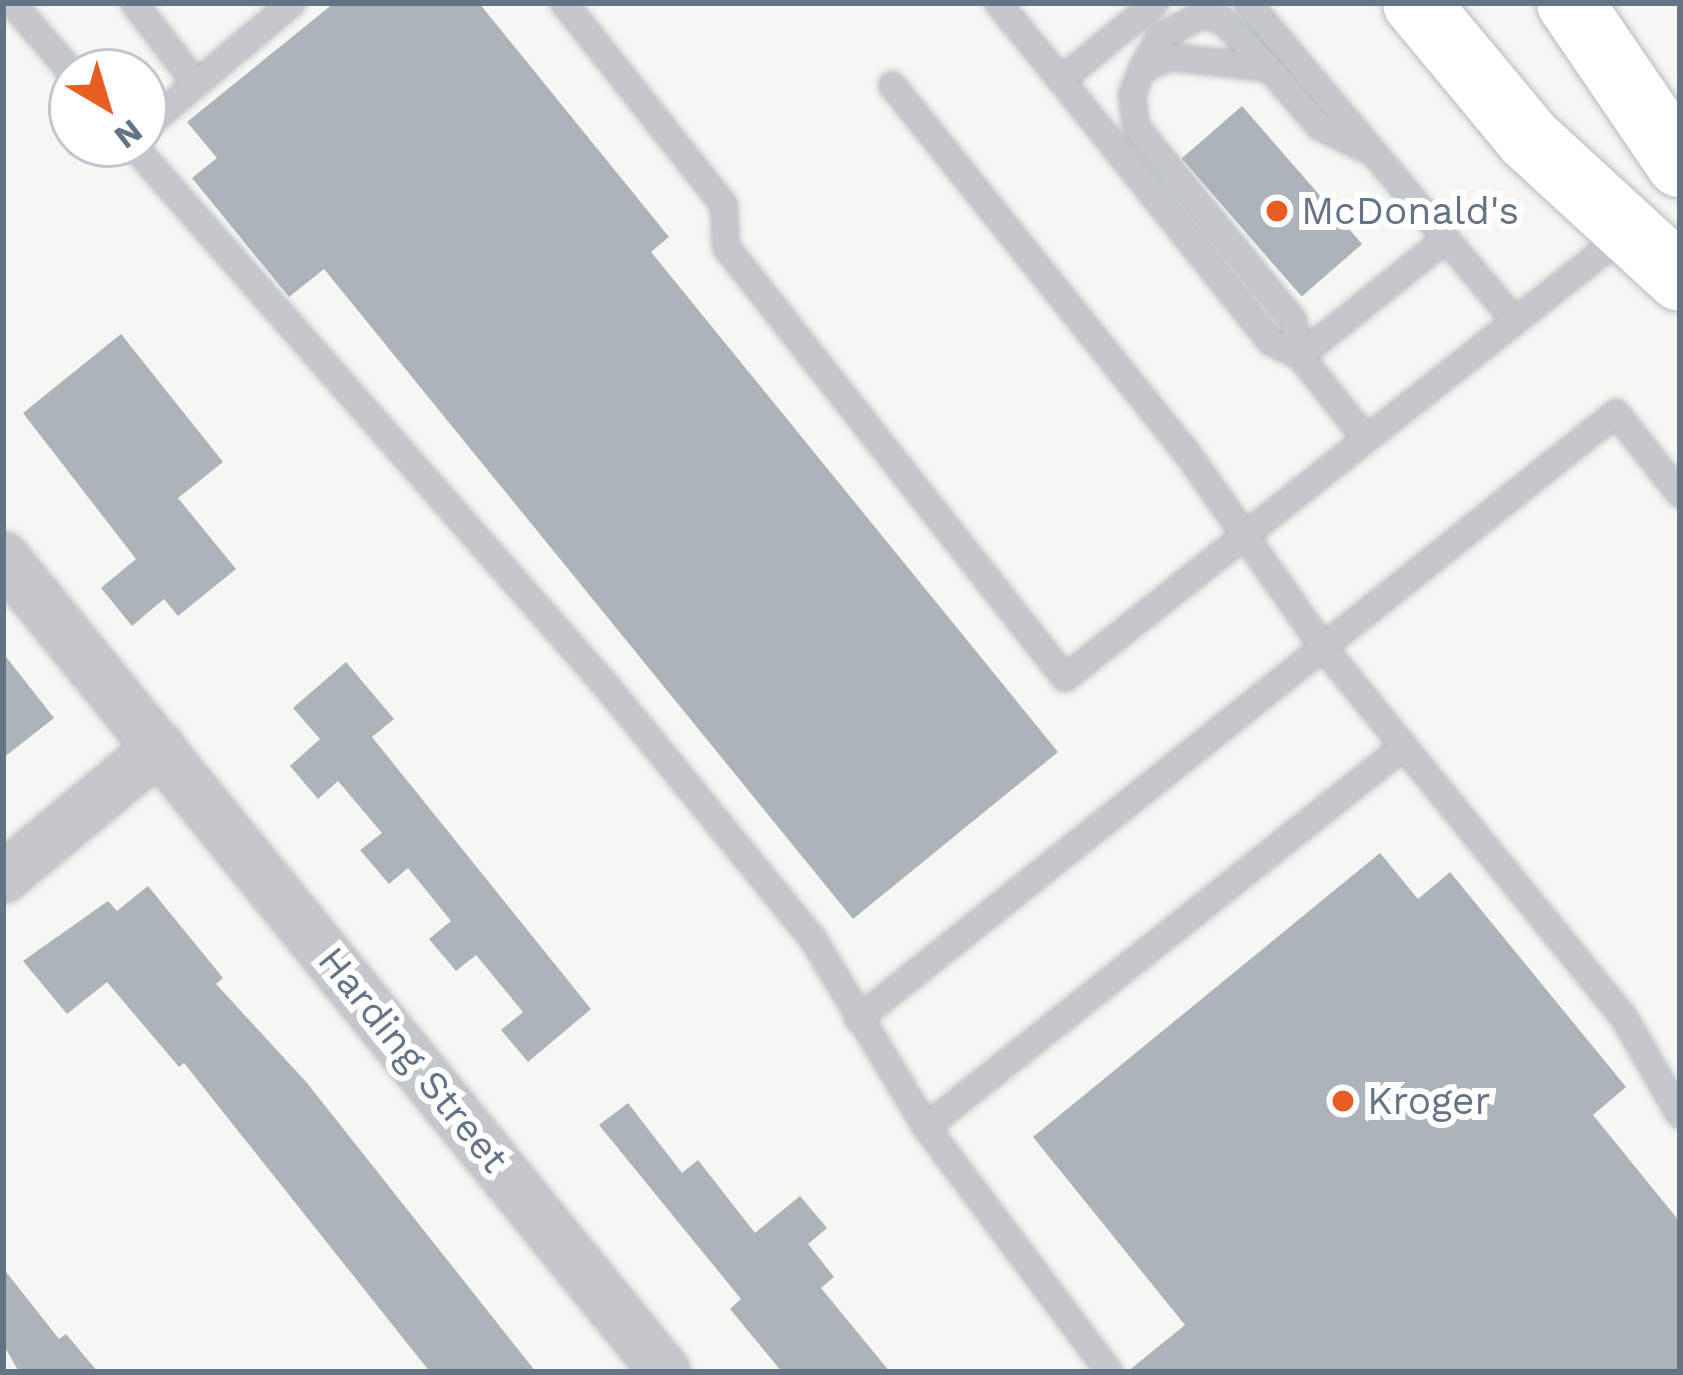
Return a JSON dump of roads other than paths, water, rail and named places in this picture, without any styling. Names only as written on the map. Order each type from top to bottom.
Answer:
[{"type":"main road","points":[[1416,3],[1529,139],[1680,278]]},
{"type":"main road","points":[[1570,3],[1680,164]]},
{"type":"street","name":"Harding Street","points":[[3,557],[665,1372]]},
{"type":"street","points":[[3,878],[160,747]]},
{"type":"lane","points":[[12,3],[51,48]]},
{"type":"lane","points":[[134,3],[194,80]]},
{"type":"lane","points":[[168,105],[292,3]]},
{"type":"lane","points":[[564,3],[724,205],[727,248],[1065,678],[1629,231]]},
{"type":"lane","points":[[998,3],[1271,342],[1300,356],[1366,440]]},
{"type":"lane","points":[[1061,80],[1155,3]]},
{"type":"lane","points":[[1248,3],[1515,321]]},
{"type":"lane","points":[[1300,356],[1293,320],[1136,127],[1132,95],[1160,37],[1202,15],[1221,19],[1320,127],[1372,152]]},
{"type":"lane","points":[[1142,69],[1170,57],[1269,68]]},
{"type":"lane","points":[[892,86],[1247,536],[1322,646],[1623,1016],[1680,1115]]},
{"type":"lane","points":[[154,168],[608,688],[814,941],[926,1126],[1109,1372]]},
{"type":"lane","points":[[1300,356],[1446,239]]},
{"type":"lane","points":[[858,1019],[1616,413],[1680,494]]},
{"type":"lane","points":[[926,1126],[1403,747]]},
{"type":"place","name":"McDonald's","points":[[1277,211]]},
{"type":"place","name":"Kroger","points":[[1343,1101]]}]
